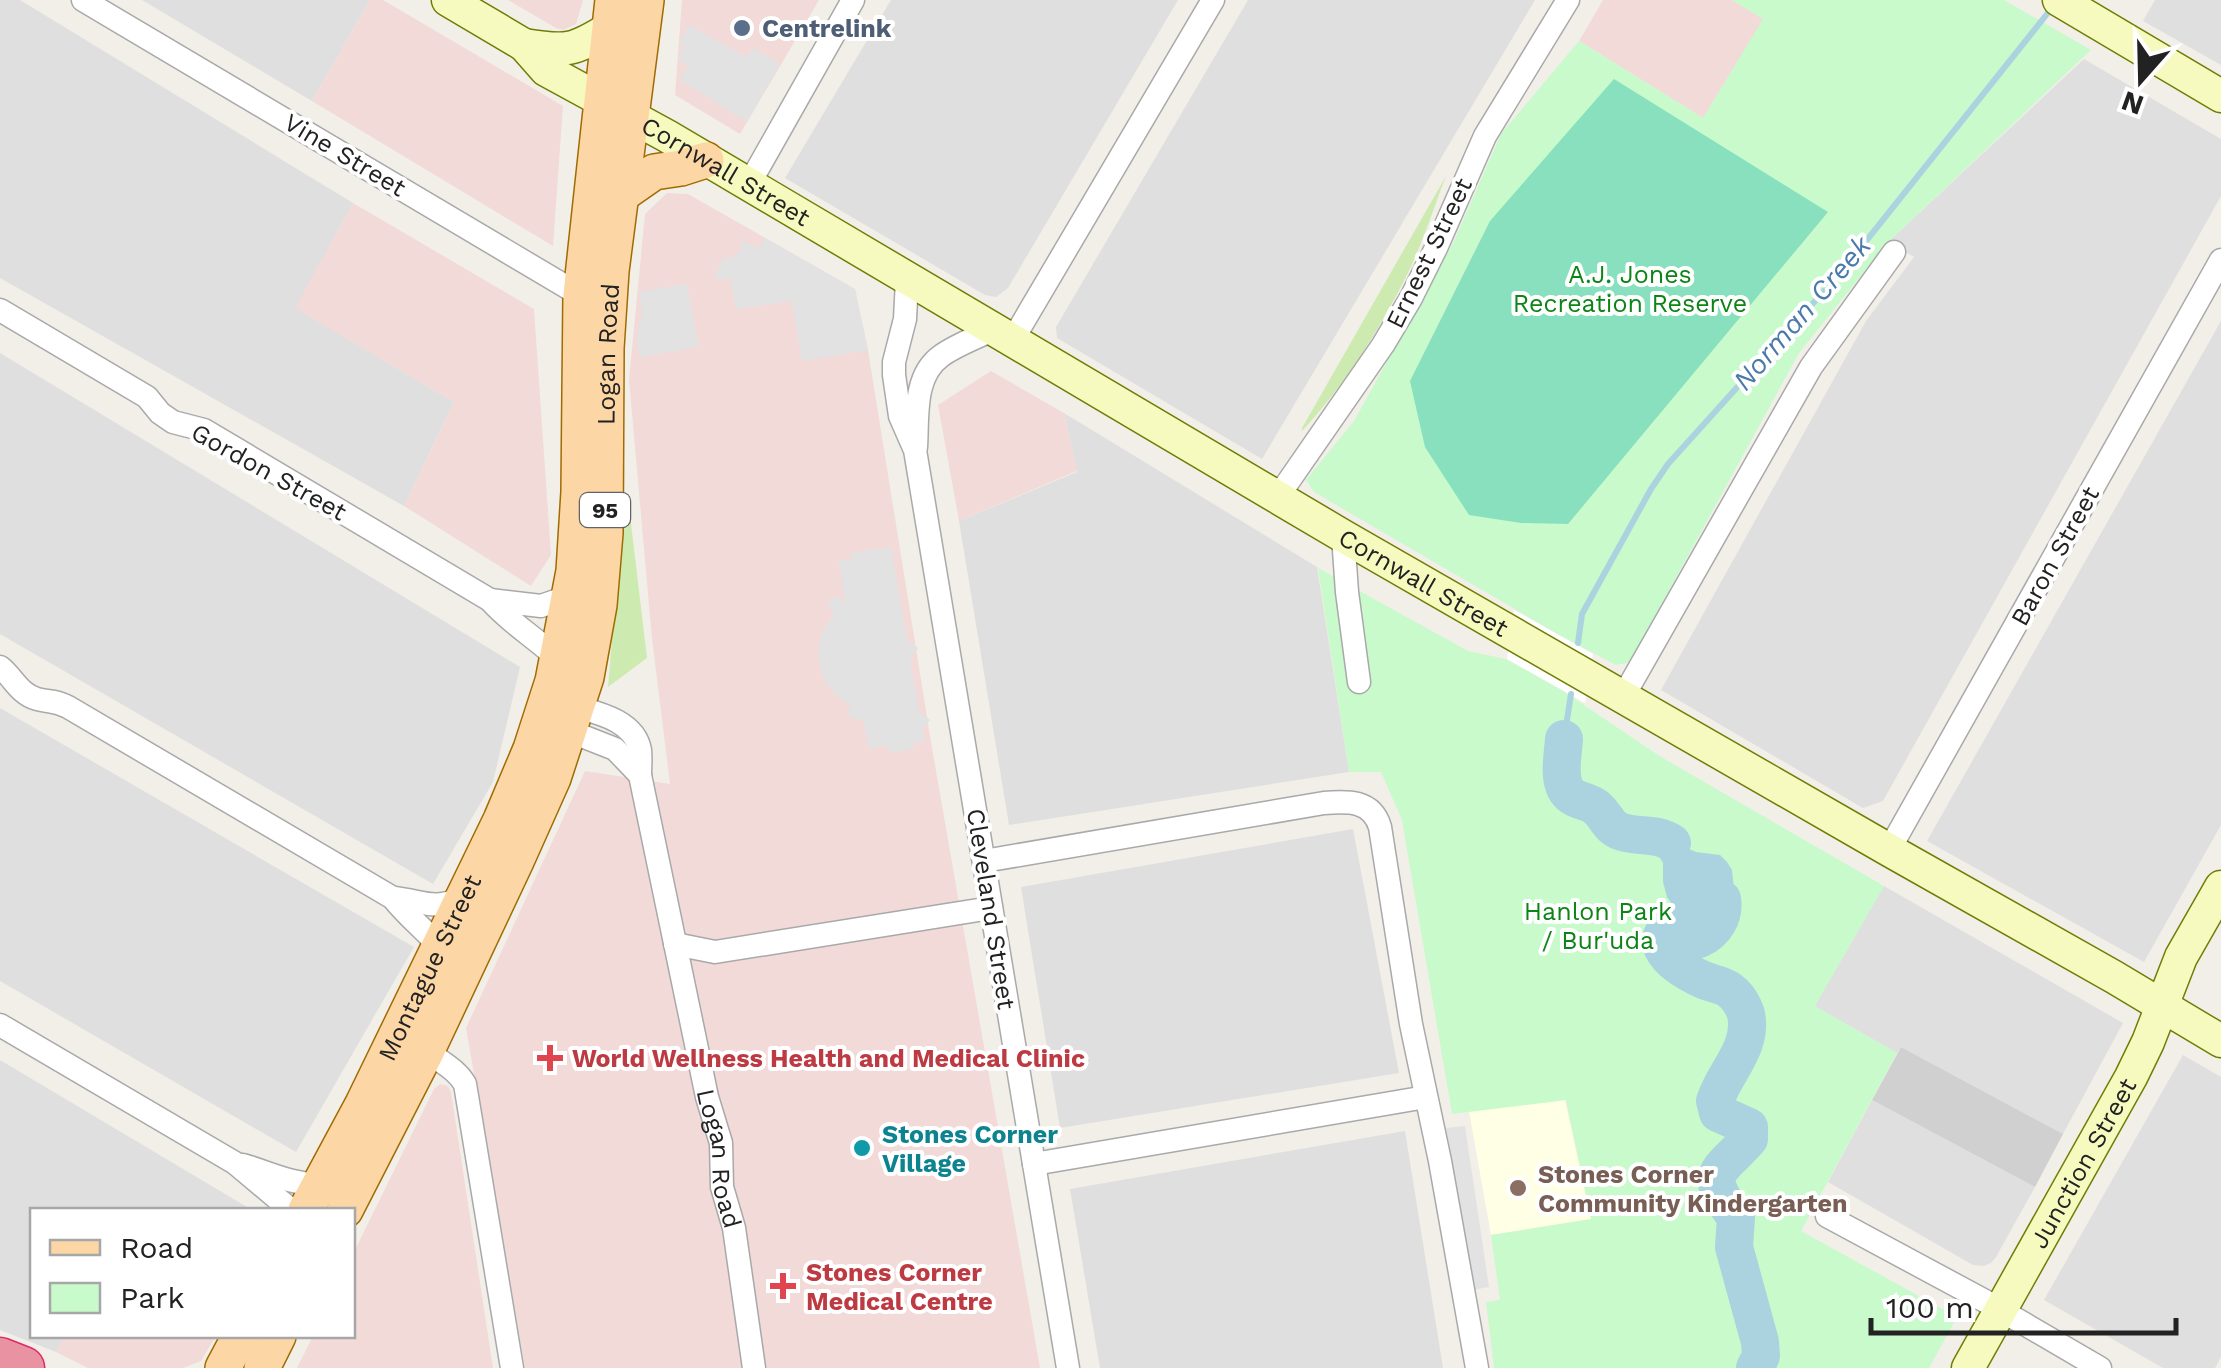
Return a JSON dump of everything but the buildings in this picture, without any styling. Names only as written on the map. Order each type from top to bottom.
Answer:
[{"type":"highway","points":[[0,1359],[23,1368]]},
{"type":"main road","points":[[448,0],[524,45],[561,51],[580,46],[612,14]]},
{"type":"main road","name":"Logan Road","points":[[559,714],[558,659],[570,596],[594,303],[616,110],[646,0]]},
{"type":"main road","points":[[2058,0],[2221,96]]},
{"type":"main road","name":"Logan Road","points":[[559,714],[586,676],[599,606],[605,533],[594,303],[621,195],[612,14]]},
{"type":"main road","name":"Cornwall Street","points":[[524,45],[546,70],[706,160],[1342,536],[2221,1041]]},
{"type":"main road","points":[[621,195],[654,172],[706,160]]},
{"type":"main road","name":"Montague Street","points":[[313,1198],[363,1104],[514,790],[559,714]]},
{"type":"main road","name":"Montague Street","points":[[345,1208],[426,1052],[553,778],[559,714]]},
{"type":"main road","name":"Junction Street","points":[[1968,1368],[2131,1078],[2181,957],[2221,887]]},
{"type":"main road","points":[[223,1368],[239,1338]]},
{"type":"main road","points":[[262,1368],[277,1338]]},
{"type":"street","name":"Vine Street","points":[[83,0],[594,303]]},
{"type":"street","points":[[748,186],[853,0]]},
{"type":"street","points":[[1002,335],[1214,0]]},
{"type":"street","name":"Ernest Street","points":[[1277,498],[1411,298],[1484,136],[1568,0]]},
{"type":"street","points":[[1623,697],[1812,367],[1894,252]]},
{"type":"street","name":"Baron Street","points":[[1889,850],[2221,260]]},
{"type":"street","name":"Cleveland Street","points":[[907,280],[905,319],[894,375],[900,416],[916,450]]},
{"type":"street","name":"Gordon Street","points":[[0,310],[147,397],[174,422],[204,430],[490,600],[508,620],[558,659]]},
{"type":"street","name":"Cleveland Street","points":[[1002,335],[940,357],[925,374],[919,395],[916,450],[1068,1368]]},
{"type":"street","points":[[1342,536],[1359,682]]},
{"type":"street","name":"Gordon Street","points":[[490,600],[541,606],[570,596]]},
{"type":"street","points":[[0,667],[20,689],[38,699],[68,707],[393,898],[439,946]]},
{"type":"street","name":"Logan Road","points":[[559,714],[614,749],[640,775],[707,1097],[721,1143],[722,1187],[734,1228],[754,1368]]},
{"type":"street","points":[[984,861],[1324,803],[1349,801],[1370,809],[1380,827],[1476,1368]]},
{"type":"street","points":[[393,898],[438,906],[463,898]]},
{"type":"street","points":[[675,944],[715,952],[991,908]]},
{"type":"street","points":[[408,1010],[426,1052],[459,1074],[465,1084],[512,1368]]},
{"type":"street","points":[[0,1025],[235,1163],[289,1208]]},
{"type":"street","points":[[1034,1164],[1426,1097]]},
{"type":"street","points":[[235,1163],[272,1174],[313,1198]]},
{"type":"street","points":[[1827,1216],[2100,1368]]},
{"type":"shaded area","points":[[0,0],[20,0],[353,203],[296,308],[454,402],[404,506],[0,278]]},
{"type":"shaded area","points":[[142,0],[370,0],[312,101]]},
{"type":"shaded area","points":[[370,0],[383,0],[563,106],[553,246],[312,101]]},
{"type":"shaded area","points":[[508,0],[583,0],[576,24],[563,30]]},
{"type":"shaded area","points":[[682,0],[819,0],[740,134],[675,95]]},
{"type":"shaded area","points":[[891,0],[1178,0],[1008,288],[996,297],[985,295],[785,178]]},
{"type":"shaded area","points":[[1248,0],[1535,0],[1262,459],[1057,338],[1056,327]]},
{"type":"shaded area","points":[[1603,0],[1732,0],[1764,19],[1703,118],[1579,41]]},
{"type":"shaded area","points":[[2155,0],[2221,0],[2221,65],[2143,21]]},
{"type":"shaded area","points":[[689,25],[746,57],[753,48],[780,64],[747,122],[680,80],[688,66],[678,60],[684,47],[679,44]]},
{"type":"shaded area","points":[[2084,59],[2221,139],[2221,196],[1883,801],[1863,808],[1661,690],[1866,321],[1914,257],[1888,242]]},
{"type":"shaded area","points":[[667,193],[688,194],[855,289],[1040,1368],[525,1368],[466,1028],[585,771],[670,784],[652,639],[629,380],[645,214]]},
{"type":"shaded area","points":[[353,203],[534,309],[551,555],[531,586],[404,506],[454,402],[295,308]]},
{"type":"shaded area","points":[[765,238],[855,289],[868,350],[802,361],[792,301],[736,309],[730,278],[714,280],[723,258],[734,257],[742,241],[759,248]]},
{"type":"shaded area","points":[[687,284],[699,347],[640,357],[639,292]]},
{"type":"shaded area","points":[[2221,321],[2221,825],[2144,962],[1927,841]]},
{"type":"shaded area","points":[[0,353],[520,667],[493,782],[433,884],[0,634]]},
{"type":"shaded area","points":[[991,371],[1064,413],[1077,471],[959,521],[938,405]]},
{"type":"shaded area","points":[[1064,413],[1317,567],[1349,772],[1009,825],[959,521],[1077,472]]},
{"type":"shaded area","points":[[891,547],[907,640],[918,648],[910,659],[919,712],[930,720],[922,730],[925,741],[913,743],[914,749],[889,753],[888,745],[869,749],[863,721],[848,716],[850,705],[825,682],[818,652],[821,634],[834,614],[827,603],[838,596],[846,604],[838,561],[852,559],[851,553]]},
{"type":"shaded area","points":[[0,708],[414,947],[296,1152],[0,981]]},
{"type":"shaded area","points":[[1353,829],[1399,1073],[1060,1128],[1021,887]]},
{"type":"shaded area","points":[[1884,886],[2123,1023],[2063,1134],[1901,1047],[1897,1053],[1814,1006]]},
{"type":"shaded area","points":[[1901,1047],[2063,1134],[2035,1187],[1872,1100]]},
{"type":"shaded area","points":[[2183,1055],[2221,1077],[2221,1357],[2215,1368],[2163,1368],[2044,1300]]},
{"type":"shaded area","points":[[0,1060],[249,1208],[30,1208],[30,1338],[64,1338],[56,1352],[0,1330]]},
{"type":"shaded area","points":[[440,1084],[448,1086],[451,1092],[493,1368],[297,1368],[312,1338],[355,1338],[355,1250],[434,1089]]},
{"type":"shaded area","points":[[1565,1100],[1591,1219],[1491,1235],[1469,1111]]},
{"type":"shaded area","points":[[1872,1100],[2035,1187],[1991,1263],[1973,1265],[1828,1182]]},
{"type":"shaded area","points":[[1465,1126],[1489,1287],[1472,1290],[1446,1128]]},
{"type":"shaded area","points":[[1405,1131],[1443,1368],[1100,1368],[1070,1189]]},
{"type":"shaded area","points":[[64,1338],[215,1338],[201,1361],[183,1368],[88,1368],[56,1352]]},
{"type":"green space","name":"A.J. Jones Recreation Reserve","points":[[1732,0],[2004,0],[2091,50],[1888,242],[1799,353],[1632,658],[1616,665],[1314,492],[1306,480],[1354,421],[1454,241],[1501,134],[1579,41],[1703,118],[1763,19]]},
{"type":"green space","points":[[1614,79],[1828,212],[1568,524],[1521,523],[1469,515],[1425,447],[1410,381],[1490,221]]},
{"type":"green space","points":[[1446,176],[1412,265],[1384,318],[1346,377],[1302,431],[1302,428]]},
{"type":"green space","points":[[629,507],[647,658],[608,687],[623,508]]},
{"type":"green space","name":"Hanlon Park / Bur'uda","points":[[1318,568],[1468,651],[1506,659],[1563,691],[1661,757],[1884,886],[1815,1006],[1897,1053],[1801,1231],[1957,1317],[1929,1368],[1494,1368],[1486,1302],[1500,1300],[1491,1235],[1591,1219],[1566,1100],[1452,1114],[1402,820],[1381,772],[1349,772]]},
{"type":"water","points":[[1626,833],[1662,833],[1677,844],[1696,852],[1720,855],[1727,862],[1732,870],[1735,899],[1727,921],[1710,938],[1699,939],[1698,923],[1676,910],[1667,897],[1663,863],[1651,843]]},
{"type":"pier","points":[[1514,610],[1593,654],[1585,703],[1507,659]]},
{"type":"waterway","name":"Norman Creek","points":[[1578,643],[1582,614],[1668,464],[1843,270],[2051,9]]},
{"type":"waterway","name":"Norman Creek","points":[[1564,739],[1571,694]]},
{"type":"waterway","name":"Norman Creek","points":[[1564,739],[1562,780],[1569,793],[1594,806],[1620,831],[1656,836],[1672,843]]},
{"type":"waterway","name":"Norman Creek","points":[[1722,899],[1720,917],[1705,936],[1699,939],[1674,924],[1664,932],[1661,941],[1678,965],[1734,994],[1746,1014],[1746,1038],[1715,1101],[1718,1113],[1749,1127],[1749,1139],[1722,1167],[1717,1182],[1736,1217],[1734,1247],[1760,1342],[1761,1356],[1755,1368]]},
{"type":"place","name":"Centrelink","points":[[742,28]]},
{"type":"place","name":"World Wellness Health and Medical Clinic","points":[[550,1058]]},
{"type":"place","name":"Stones Corner Village","points":[[862,1148]]},
{"type":"place","name":"Stones Corner Community Kindergarten","points":[[1518,1188]]},
{"type":"place","name":"Stones Corner Medical Centre","points":[[783,1286]]}]
